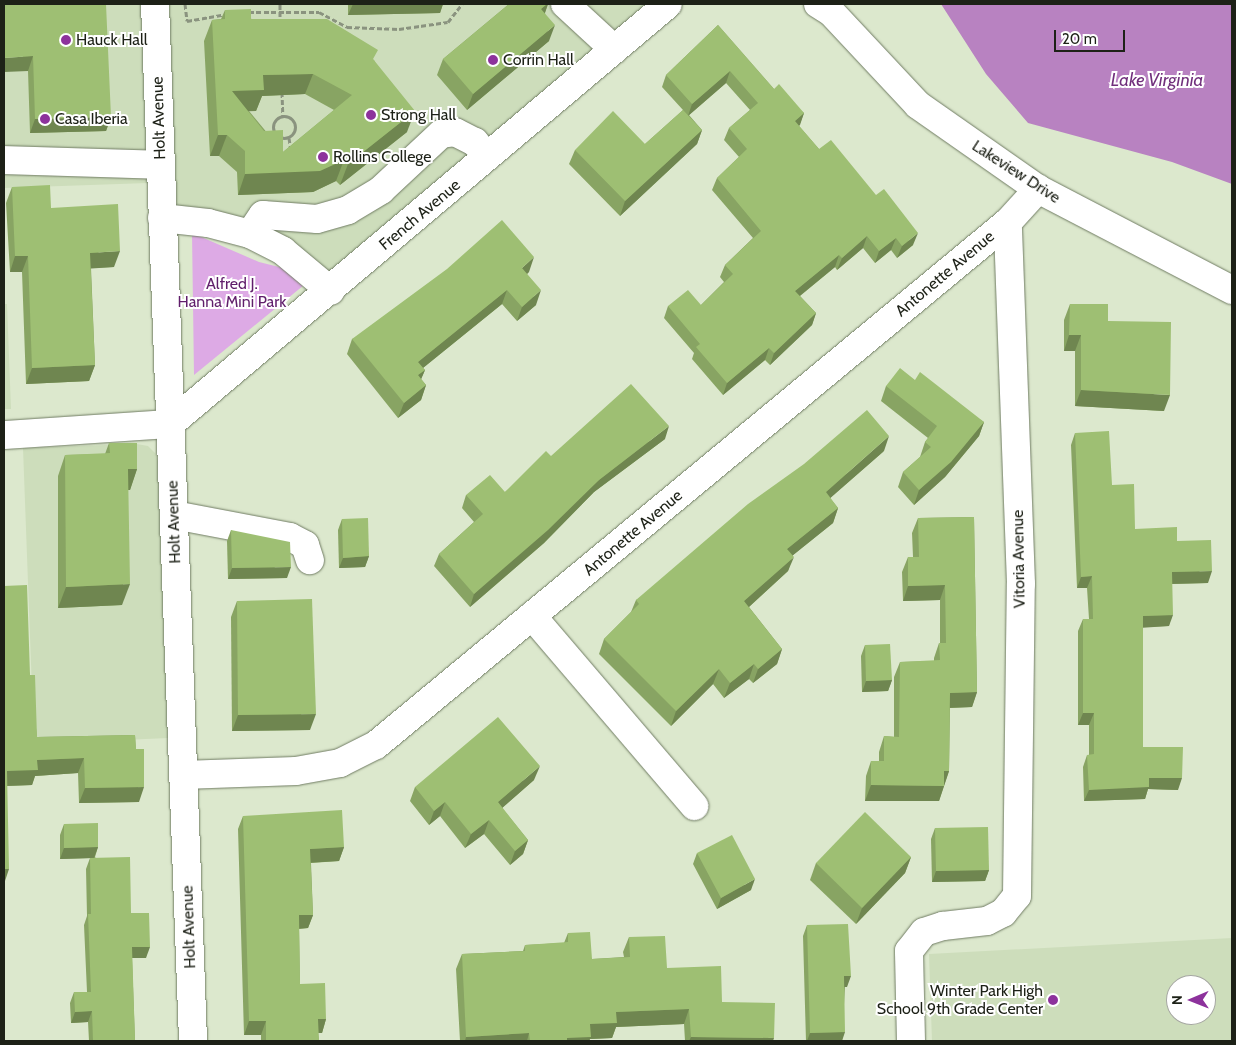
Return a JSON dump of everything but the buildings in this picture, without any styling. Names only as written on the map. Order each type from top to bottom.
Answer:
[{"type":"street","name":"Holt Avenue","points":[[155,4],[193,1041]]},
{"type":"street","points":[[565,4],[614,49]]},
{"type":"street","name":"French Avenue","points":[[170,424],[331,291],[668,4]]},
{"type":"street","name":"Lakeview Drive","points":[[824,8],[918,105],[1038,189],[1232,290]]},
{"type":"street","points":[[250,234],[263,215],[317,219],[348,210],[381,190],[441,134],[454,132],[475,142],[487,158]]},
{"type":"street","points":[[4,160],[160,165]]},
{"type":"street","name":"Antonette Avenue","points":[[183,775],[296,771],[340,763],[376,745],[1008,222],[1038,189]]},
{"type":"street","points":[[162,218],[208,223],[250,234],[283,251],[331,291]]},
{"type":"street","name":"Vitoria Avenue","points":[[911,1041],[909,951],[924,932],[943,926],[987,921],[1003,914],[1017,896],[1021,584],[1008,222]]},
{"type":"street","points":[[4,435],[170,424]]},
{"type":"street","points":[[174,515],[290,537],[306,545],[310,560]]},
{"type":"street","points":[[532,616],[694,806]]},
{"type":"path","points":[[185,4],[187,21],[232,13]]},
{"type":"path","points":[[280,4],[280,30]]},
{"type":"path","points":[[241,12],[320,12],[347,26],[399,29],[448,22],[462,4]]},
{"type":"path","points":[[282,87],[283,116]]},
{"type":"path","points":[[283,116],[274,123],[274,130],[278,137],[289,138]]},
{"type":"path","points":[[283,116],[295,122],[294,133],[289,138]]},
{"type":"path","points":[[289,138],[291,160]]},
{"type":"shaded area","points":[[4,4],[141,4],[148,183],[4,188]]},
{"type":"shaded area","name":"Rollins College","points":[[165,4],[657,4],[335,272],[324,272],[186,213],[177,204],[172,190]]},
{"type":"shaded area","points":[[4,304],[7,304],[11,409],[4,409]]},
{"type":"shaded area","points":[[137,444],[148,446],[156,454],[159,465],[168,738],[34,744],[23,448]]},
{"type":"shaded area","name":"Winter Park High School 9th Grade Center","points":[[1232,938],[1232,1041],[932,1041],[929,954]]},
{"type":"green space","name":"Alfred J. Hanna Mini Park","points":[[192,233],[259,262],[315,276],[194,375]]},
{"type":"water","name":"Lake Virginia","points":[[941,4],[1232,4],[1232,184],[1172,162],[1028,123],[986,74]]},
{"type":"place","name":"Hauck Hall","points":[[66,40]]},
{"type":"place","name":"Corrin Hall","points":[[493,60]]},
{"type":"place","name":"Strong Hall","points":[[371,115]]},
{"type":"place","name":"Casa Iberia","points":[[45,119]]},
{"type":"place","name":"Rollins College","points":[[323,157]]},
{"type":"place","name":"Winter Park High School 9th Grade Center","points":[[1053,1000]]}]
